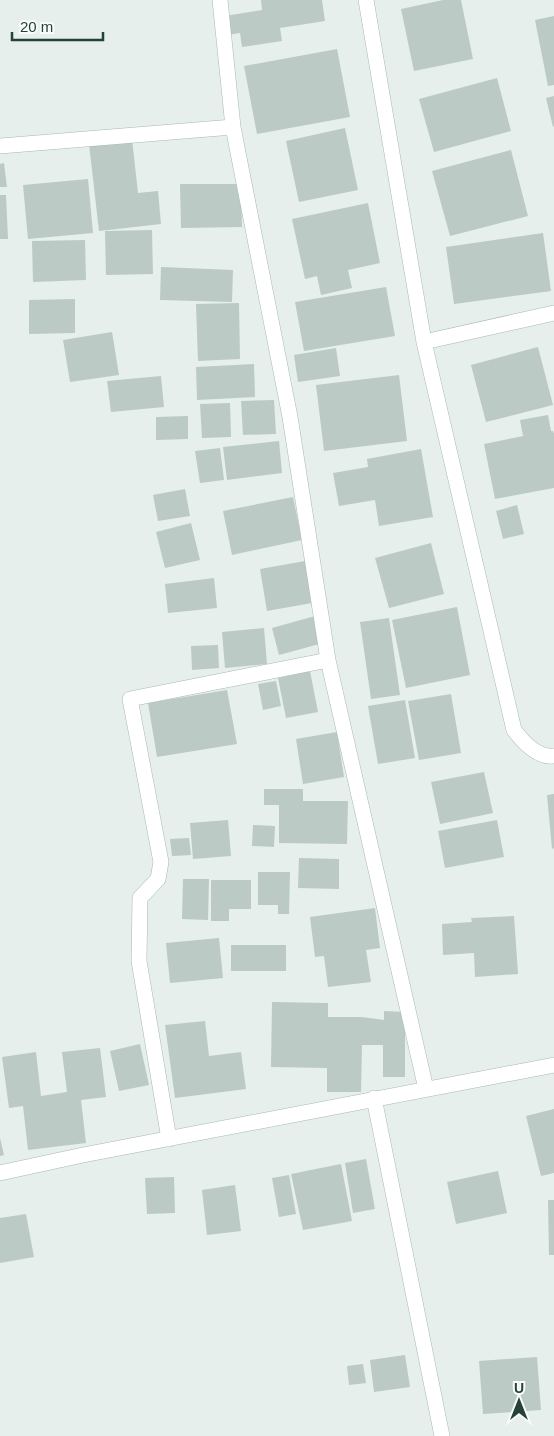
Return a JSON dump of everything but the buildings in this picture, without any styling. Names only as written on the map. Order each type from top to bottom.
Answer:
[{"type":"street","points":[[220,0],[234,127],[290,417],[328,660],[426,1089]]},
{"type":"street","points":[[366,0],[424,342],[514,730],[524,744],[548,757],[554,756]]},
{"type":"street","points":[[0,146],[234,127]]},
{"type":"street","points":[[424,342],[554,313]]},
{"type":"street","points":[[169,1139],[139,961],[140,898],[158,879],[161,862],[130,699],[328,660]]},
{"type":"street","points":[[0,1173],[374,1098],[554,1065]]},
{"type":"street","points":[[374,1098],[442,1436]]}]
